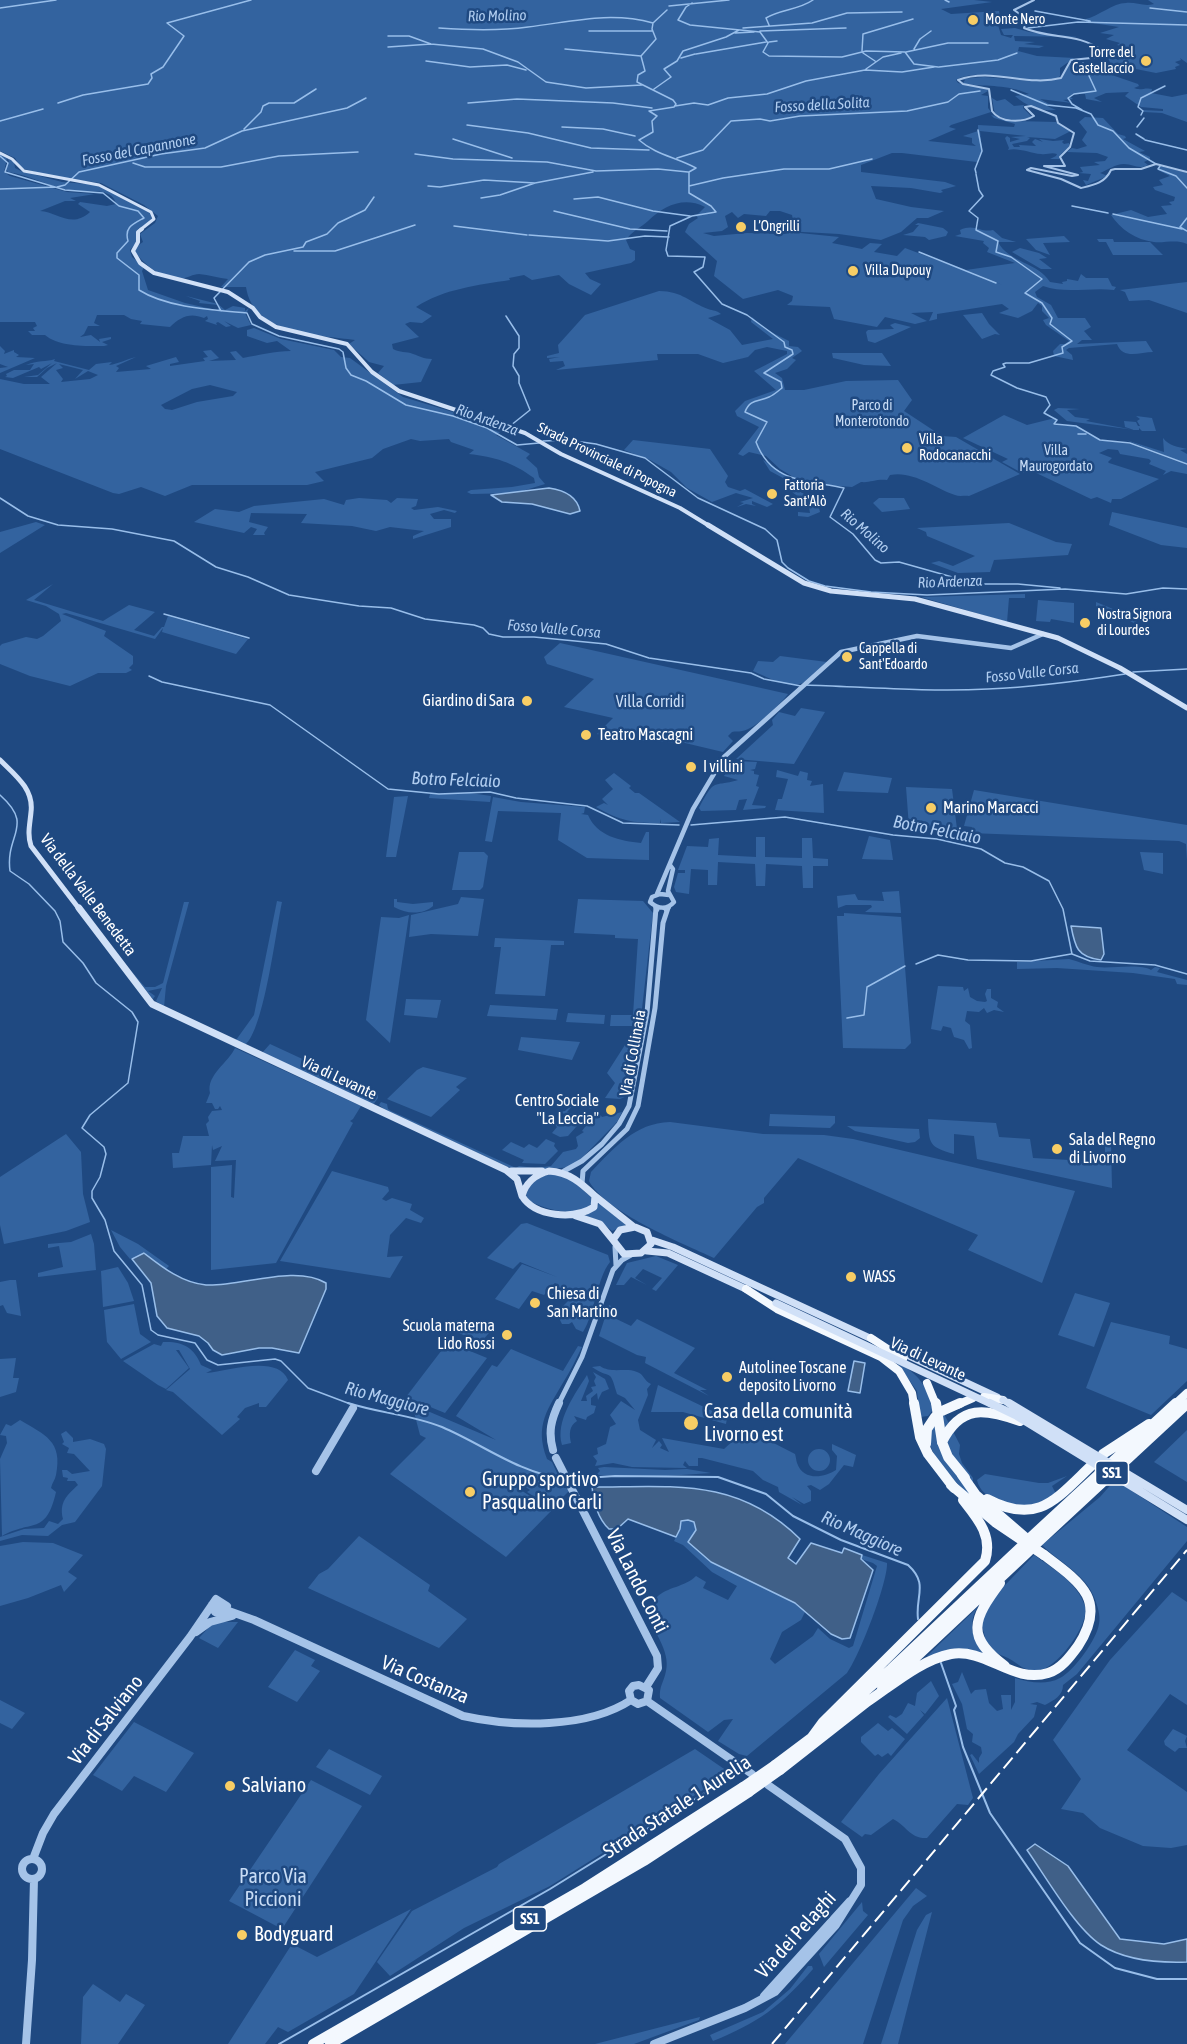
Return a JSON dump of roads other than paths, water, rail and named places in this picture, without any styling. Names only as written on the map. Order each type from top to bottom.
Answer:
[{"type":"highway","points":[[746,1289],[777,1309],[881,1357],[895,1366],[903,1375],[912,1393],[921,1437],[934,1463],[980,1521],[988,1538],[987,1556],[975,1572],[904,1639],[823,1722],[812,1737]]},
{"type":"highway","points":[[871,1338],[903,1359]]},
{"type":"highway","points":[[864,1704],[949,1654],[970,1655],[1013,1672],[1036,1676],[1058,1669],[1081,1641],[1092,1622],[1091,1604],[1076,1580],[976,1495],[948,1457],[942,1442],[936,1404],[927,1383],[918,1372]]},
{"type":"highway","name":"SS1","points":[[1187,1393],[1034,1540],[1187,1404]]},
{"type":"highway","points":[[984,1397],[1003,1400]]},
{"type":"highway","points":[[926,1448],[927,1429],[938,1414],[973,1398]]},
{"type":"highway","points":[[942,1442],[952,1421],[974,1412],[994,1413],[1033,1425]]},
{"type":"highway","points":[[962,1475],[983,1497],[996,1505],[1011,1511],[1030,1512],[1040,1509],[1060,1495],[1097,1459],[1120,1441],[1161,1418]]},
{"type":"highway","points":[[951,1485],[1008,1532],[1044,1554]]},
{"type":"highway","name":"Strada Statale 1 Aurelia","points":[[330,2044],[644,1861],[777,1768],[864,1704],[1019,1560],[1025,1548],[777,1768]]},
{"type":"highway","points":[[1013,1672],[992,1658],[983,1647],[977,1636],[976,1622],[982,1606],[1019,1560]]},
{"type":"highway","name":"Strada Statale 1 Aurelia","points":[[313,2044],[615,1869],[746,1790]]},
{"type":"main road","name":"Strada Provinciale di Popogna","points":[[0,153],[12,159],[24,171],[107,188],[145,208],[154,216],[152,222],[138,232],[138,242],[133,251],[140,263],[149,270],[159,275],[222,290],[247,303],[260,317],[276,327],[347,344],[372,372],[399,391],[508,427],[680,508],[808,585],[831,591],[909,598],[1022,628],[1030,634],[1043,633],[1069,642],[1106,661],[1187,708]]},
{"type":"main road","name":"Via della Valle Benedetta","points":[[0,760],[21,782],[32,799],[27,835],[31,846],[87,916],[148,999],[161,1009]]},
{"type":"main road","name":"Via di Levante","points":[[161,1009],[506,1170],[521,1173],[564,1172],[635,1227],[647,1232],[652,1240],[673,1247],[1003,1400],[1061,1432],[1187,1510]]},
{"type":"main road","points":[[506,1170],[516,1178],[524,1201],[531,1206],[574,1215],[600,1224],[622,1253],[632,1255]]},
{"type":"main road","points":[[522,1196],[530,1181],[549,1171]]},
{"type":"main road","points":[[574,1215],[592,1208],[596,1202],[595,1196]]},
{"type":"main road","points":[[614,1244],[620,1230],[635,1227]]},
{"type":"main road","points":[[646,1251],[652,1240]]},
{"type":"main road","name":"Via di Levante","points":[[632,1255],[646,1251],[669,1253],[1033,1425],[1187,1520]]},
{"type":"street","points":[[1034,0],[1014,10],[1027,19],[1024,28],[1032,32],[1087,39],[1102,51],[1100,58],[1078,58],[1069,61],[1065,64],[1061,78],[1056,80],[1027,81],[980,76],[958,80],[963,84],[989,88],[993,113],[998,117],[1019,121],[1030,120],[1034,116],[1025,107],[1030,106],[1058,117],[1058,123],[1074,134],[1067,151],[1060,157],[1065,166],[1044,167],[1075,173],[1078,176],[1031,168],[1027,170],[1061,179],[1081,188],[1104,181],[1113,169],[1141,169],[1158,164],[1187,172]]},
{"type":"street","points":[[670,865],[673,869],[668,888],[669,895],[657,894],[666,868],[670,865],[693,809],[723,759],[809,680],[847,650],[912,636],[929,636],[1007,648],[1021,646],[1030,634]]},
{"type":"street","name":"Via di Collinaia","points":[[564,1172],[580,1164],[610,1135],[629,1106],[647,1013],[657,911],[650,901],[657,894]]},
{"type":"street","name":"Via di Collinaia","points":[[582,1184],[583,1171],[627,1129],[638,1106],[655,1008],[663,923],[666,910],[674,901],[669,895]]},
{"type":"street","points":[[655,906],[669,907]]},
{"type":"street","points":[[614,1244],[616,1265],[632,1255]]},
{"type":"street","name":"Via Lando Conti","points":[[616,1265],[582,1358],[550,1425],[549,1436],[571,1487],[659,1661],[657,1671],[646,1687]]},
{"type":"street","points":[[316,1471],[353,1408]]},
{"type":"street","name":"Via Costanza","points":[[214,1602],[215,1612],[232,1613],[250,1618],[465,1717],[542,1722],[578,1721],[609,1713],[631,1700]]},
{"type":"street","name":"Via di Salviano","points":[[33,1859],[42,1833],[54,1814],[190,1637],[214,1602]]},
{"type":"street","name":"Via Costanza","points":[[190,1637],[210,1622],[232,1613]]},
{"type":"street","points":[[639,1685],[646,1687],[650,1694],[647,1701],[640,1704],[631,1700],[628,1695],[631,1688],[639,1685]]},
{"type":"street","points":[[647,1701],[752,1774]]},
{"type":"street","name":"Via dei Pelaghi","points":[[654,2044],[745,2008],[775,1992],[836,1925],[861,1885],[861,1872],[856,1857],[845,1839],[768,1785]]},
{"type":"street","points":[[33,1859],[40,1861],[43,1866],[40,1874],[34,1879],[25,1878],[21,1869],[33,1859]]},
{"type":"street","points":[[26,2044],[32,1960],[34,1879]]},
{"type":"waterway","points":[[0,8],[56,0]]},
{"type":"waterway","points":[[58,103],[83,95],[148,84],[152,78],[151,74],[163,67],[184,36],[167,23],[251,0]]},
{"type":"waterway","points":[[691,4],[729,0]]},
{"type":"waterway","points":[[769,25],[766,18],[813,0]]},
{"type":"waterway","points":[[945,0],[949,2]]},
{"type":"waterway","points":[[669,6],[691,4]]},
{"type":"waterway","points":[[691,4],[678,20],[690,25],[760,32],[768,43],[763,52],[769,56],[842,57],[866,51],[905,52],[914,64],[938,67]]},
{"type":"waterway","points":[[1150,8],[1187,12]]},
{"type":"waterway","points":[[653,23],[667,10]]},
{"type":"waterway","points":[[1035,11],[1090,21]]},
{"type":"waterway","points":[[743,28],[812,23],[847,13],[902,12]]},
{"type":"waterway","name":"Rio Molino","points":[[439,28],[506,29],[605,18],[653,23]]},
{"type":"waterway","points":[[862,51],[863,34],[913,19]]},
{"type":"waterway","points":[[1028,28],[1078,22],[1187,25]]},
{"type":"waterway","name":"Rio Molino","points":[[641,56],[656,39],[652,29],[653,23]]},
{"type":"waterway","points":[[760,31],[846,28]]},
{"type":"waterway","points":[[654,89],[671,77],[664,69],[677,61],[683,51],[726,37],[739,30]]},
{"type":"waterway","points":[[589,31],[652,31]]},
{"type":"waterway","points":[[914,49],[920,39],[931,31]]},
{"type":"waterway","points":[[735,33],[754,32]]},
{"type":"waterway","points":[[388,36],[409,36],[431,44]]},
{"type":"waterway","points":[[769,42],[777,41]]},
{"type":"waterway","points":[[696,54],[766,42]]},
{"type":"waterway","points":[[906,52],[948,43],[988,43]]},
{"type":"waterway","points":[[388,47],[431,44]]},
{"type":"waterway","points":[[431,44],[483,49],[518,62],[546,82],[586,88],[642,85]]},
{"type":"waterway","points":[[565,49],[641,56]]},
{"type":"waterway","points":[[863,53],[875,61]]},
{"type":"waterway","points":[[866,69],[883,57],[901,53]]},
{"type":"waterway","points":[[939,67],[998,60],[1017,53]]},
{"type":"waterway","points":[[681,58],[695,54]]},
{"type":"waterway","name":"Rio Molino","points":[[641,56],[645,71],[638,75],[637,82],[673,100],[676,104],[674,107],[649,111],[657,116],[652,121],[653,132],[639,140],[659,153],[696,168],[689,172],[689,186]]},
{"type":"waterway","points":[[426,61],[470,67],[507,65],[526,70]]},
{"type":"waterway","points":[[1082,110],[1072,104],[1068,98],[1074,94],[1096,91],[1083,63]]},
{"type":"waterway","points":[[675,106],[694,103],[708,105],[728,98],[767,94],[806,81],[865,70],[902,72],[934,67]]},
{"type":"waterway","points":[[1141,115],[1143,111],[1138,107],[1141,98],[1165,86]]},
{"type":"waterway","points":[[244,129],[261,112],[263,106],[269,103],[294,103],[316,89]]},
{"type":"waterway","points":[[1011,90],[1047,105],[1076,108],[1091,114],[1098,125],[1113,131],[1129,148],[1156,164]]},
{"type":"waterway","name":"Fosso della Solita","points":[[677,158],[703,150],[731,121],[760,119],[770,121],[800,116],[907,111],[948,102],[959,94],[980,91]]},
{"type":"waterway","name":"Fosso del Capannone","points":[[55,187],[65,185],[79,172],[161,154],[205,148],[242,131],[347,108],[366,98]]},
{"type":"waterway","points":[[468,103],[517,99],[613,103],[652,108]]},
{"type":"waterway","points":[[0,121],[43,109]]},
{"type":"waterway","points":[[1137,127],[1144,118]]},
{"type":"waterway","points":[[467,125],[528,133],[591,148],[649,150]]},
{"type":"waterway","points":[[562,127],[603,129],[635,136]]},
{"type":"waterway","points":[[976,173],[975,169],[982,151],[978,130]]},
{"type":"waterway","points":[[1136,134],[1144,139]]},
{"type":"waterway","points":[[453,139],[512,158]]},
{"type":"waterway","points":[[1145,140],[1187,150]]},
{"type":"waterway","points":[[133,163],[145,167],[221,167],[279,156],[358,152]]},
{"type":"waterway","points":[[415,154],[453,159],[547,162],[596,171],[658,169],[688,172]]},
{"type":"waterway","name":"Rio Ardenza","points":[[0,156],[8,163],[5,172],[55,187]]},
{"type":"waterway","points":[[689,186],[723,178],[784,169],[829,169],[872,159]]},
{"type":"waterway","points":[[1160,166],[1158,169],[1176,176],[1187,188]]},
{"type":"waterway","points":[[535,183],[593,172]]},
{"type":"waterway","points":[[976,174],[979,190],[983,196],[969,211],[978,218],[976,230],[998,241],[996,252],[1011,257],[1042,279],[1025,293],[1042,303],[1052,318],[1050,324],[1072,341],[1062,347],[1063,353],[1029,363],[1006,363],[1003,364],[1005,367],[993,371],[991,375],[1017,388],[1046,397],[1050,405],[1044,413],[1057,420],[1054,424],[1076,426],[1100,440],[1130,443],[1187,464]]},
{"type":"waterway","points":[[428,186],[440,187],[484,180],[535,183]]},
{"type":"waterway","points":[[481,198],[500,195],[535,183]]},
{"type":"waterway","name":"Rio Molino","points":[[668,237],[670,226],[692,216],[716,212],[711,206],[689,193],[689,186]]},
{"type":"waterway","points":[[0,189],[55,187]]},
{"type":"waterway","name":"Rio Ardenza","points":[[55,187],[103,193],[119,206],[138,211],[144,218],[128,229],[128,241],[117,253],[117,258],[139,275],[139,290],[163,301],[221,310]]},
{"type":"waterway","points":[[221,310],[214,298],[249,262],[265,255],[303,247],[306,242],[327,234],[338,223],[365,210],[374,197]]},
{"type":"waterway","points":[[574,199],[598,197],[653,211],[690,216]]},
{"type":"waterway","points":[[1072,206],[1108,213]]},
{"type":"waterway","points":[[554,211],[630,229],[667,231]]},
{"type":"waterway","points":[[1113,214],[1182,229]]},
{"type":"waterway","points":[[1187,218],[1180,227],[1187,231]]},
{"type":"waterway","points":[[294,251],[335,251],[415,225]]},
{"type":"waterway","points":[[454,226],[527,235]]},
{"type":"waterway","points":[[529,235],[608,241],[645,236],[668,237]]},
{"type":"waterway","name":"Rio Molino","points":[[668,237],[666,250],[668,256],[705,257],[703,267],[694,272],[722,304],[747,315],[784,342],[785,347],[792,350],[793,354],[764,373],[781,382],[782,388],[771,396],[752,403],[745,412],[767,422],[756,442],[771,466],[781,473],[792,478],[844,488],[830,517],[853,534],[875,560],[881,563],[899,562],[977,584],[1018,584],[1060,588]]},
{"type":"waterway","points":[[919,252],[996,283]]},
{"type":"waterway","name":"Rio Ardenza","points":[[221,310],[247,313],[252,324],[279,336],[339,349],[343,352],[346,368],[351,375],[366,381],[406,405],[453,416],[487,428],[517,445],[539,443]]},
{"type":"waterway","points":[[506,316],[519,336],[519,348],[514,354],[513,366],[519,376],[519,383],[530,410],[510,426]]},
{"type":"waterway","points":[[1078,434],[1086,434]]},
{"type":"waterway","name":"Rio Ardenza","points":[[543,441],[567,440],[596,444],[645,458],[698,498],[765,529],[777,540],[782,562],[788,568],[809,581],[825,586],[871,592],[927,595],[1065,589],[1126,594],[1163,588],[1187,589]]},
{"type":"waterway","name":"Fosso Valle Corsa","points":[[0,498],[28,516],[58,525],[112,529],[174,541],[216,567],[248,577],[289,595],[359,606],[391,608],[425,619],[474,625],[483,628],[489,634],[503,637],[534,637],[606,644],[649,658],[751,673],[764,679],[801,686]]},
{"type":"waterway","points":[[164,614],[249,638]]},
{"type":"waterway","name":"Fosso Valle Corsa","points":[[1133,672],[1187,669]]},
{"type":"waterway","name":"Fosso Valle Corsa","points":[[805,685],[965,690],[1022,687],[1125,674]]},
{"type":"waterway","name":"Botro Felciaio","points":[[149,676],[162,682],[270,705],[388,789],[439,794],[490,792],[516,798],[587,806],[623,823],[679,825]]},
{"type":"waterway","name":"Rio Maggiore","points":[[0,795],[16,815],[17,823],[11,848],[10,871],[29,884],[55,911],[60,921],[63,942],[83,963],[96,983],[132,1012],[138,1022],[128,1083],[90,1115],[82,1128],[104,1147],[106,1154],[100,1177],[92,1191],[92,1198],[105,1220],[114,1251],[142,1285],[151,1330],[158,1335],[195,1343],[207,1360],[218,1365],[275,1359],[281,1361],[308,1388],[353,1405]]},
{"type":"waterway","name":"Botro Felciaio","points":[[691,825],[785,817],[893,835],[937,839],[981,849],[1005,863],[1023,867],[1049,881],[1063,909],[1072,954],[1090,961],[1155,965],[1187,974]]},
{"type":"waterway","points":[[916,964],[938,955],[968,960],[1031,961],[1071,954]]},
{"type":"waterway","points":[[847,1018],[864,1015],[867,987],[905,966]]},
{"type":"waterway","name":"Rio Maggiore","points":[[348,1403],[431,1423],[516,1464],[564,1479]]},
{"type":"waterway","name":"Rio Maggiore","points":[[569,1479],[615,1476],[718,1477],[766,1494],[793,1516],[841,1540],[908,1565],[920,1584],[918,1619]]},
{"type":"waterway","name":"Rio Maggiore","points":[[941,1663],[956,1706],[954,1710],[963,1747],[990,1813],[1080,1943],[1115,1968],[1157,1979],[1187,1979]]},
{"type":"waterway","points":[[279,2044],[550,1889],[734,1775]]},
{"type":"railway","points":[[772,2044],[1187,1550]]},
{"type":"place","name":"Monte Nero","points":[[973,20]]},
{"type":"place","name":"Torre del Castellaccio","points":[[1146,61]]},
{"type":"place","name":"L’Ongrilli","points":[[741,227]]},
{"type":"place","name":"Villa Dupouy","points":[[853,271]]},
{"type":"place","name":"Villa Rodocanacchi","points":[[907,448]]},
{"type":"place","name":"Fattoria Sant'Alò","points":[[772,494]]},
{"type":"place","name":"Nostra Signora di Lourdes","points":[[1085,623]]},
{"type":"place","name":"Cappella di Sant'Edoardo","points":[[847,657]]},
{"type":"place","name":"Giardino di Sara","points":[[527,701]]},
{"type":"place","name":"Teatro Mascagni","points":[[586,735]]},
{"type":"place","name":"I villini","points":[[691,767]]},
{"type":"place","name":"Marino Marcacci","points":[[931,808]]},
{"type":"place","name":"Centro Sociale \"La Leccia\"","points":[[611,1110]]},
{"type":"place","name":"Sala del Regno di Livorno","points":[[1057,1149]]},
{"type":"place","name":"WASS","points":[[851,1277]]},
{"type":"place","name":"Chiesa di San Martino","points":[[535,1303]]},
{"type":"place","name":"Scuola materna Lido Rossi","points":[[507,1335]]},
{"type":"place","name":"Autolinee Toscane deposito Livorno","points":[[727,1377]]},
{"type":"place","name":"Casa della comunità Livorno est","points":[[691,1423]]},
{"type":"place","name":"Gruppo sportivo Pasqualino Carli","points":[[470,1492]]},
{"type":"place","name":"Salviano","points":[[230,1786]]},
{"type":"place","name":"Bodyguard","points":[[242,1935]]},
{"type":"park label","name":"Parco di Monterotondo","points":[[872,414]]},
{"type":"park label","name":"Villa Maurogordato","points":[[1056,460]]},
{"type":"park label","name":"Villa Corridi","points":[[650,702]]},
{"type":"park label","name":"Parco Via Piccioni","points":[[273,1888]]}]
